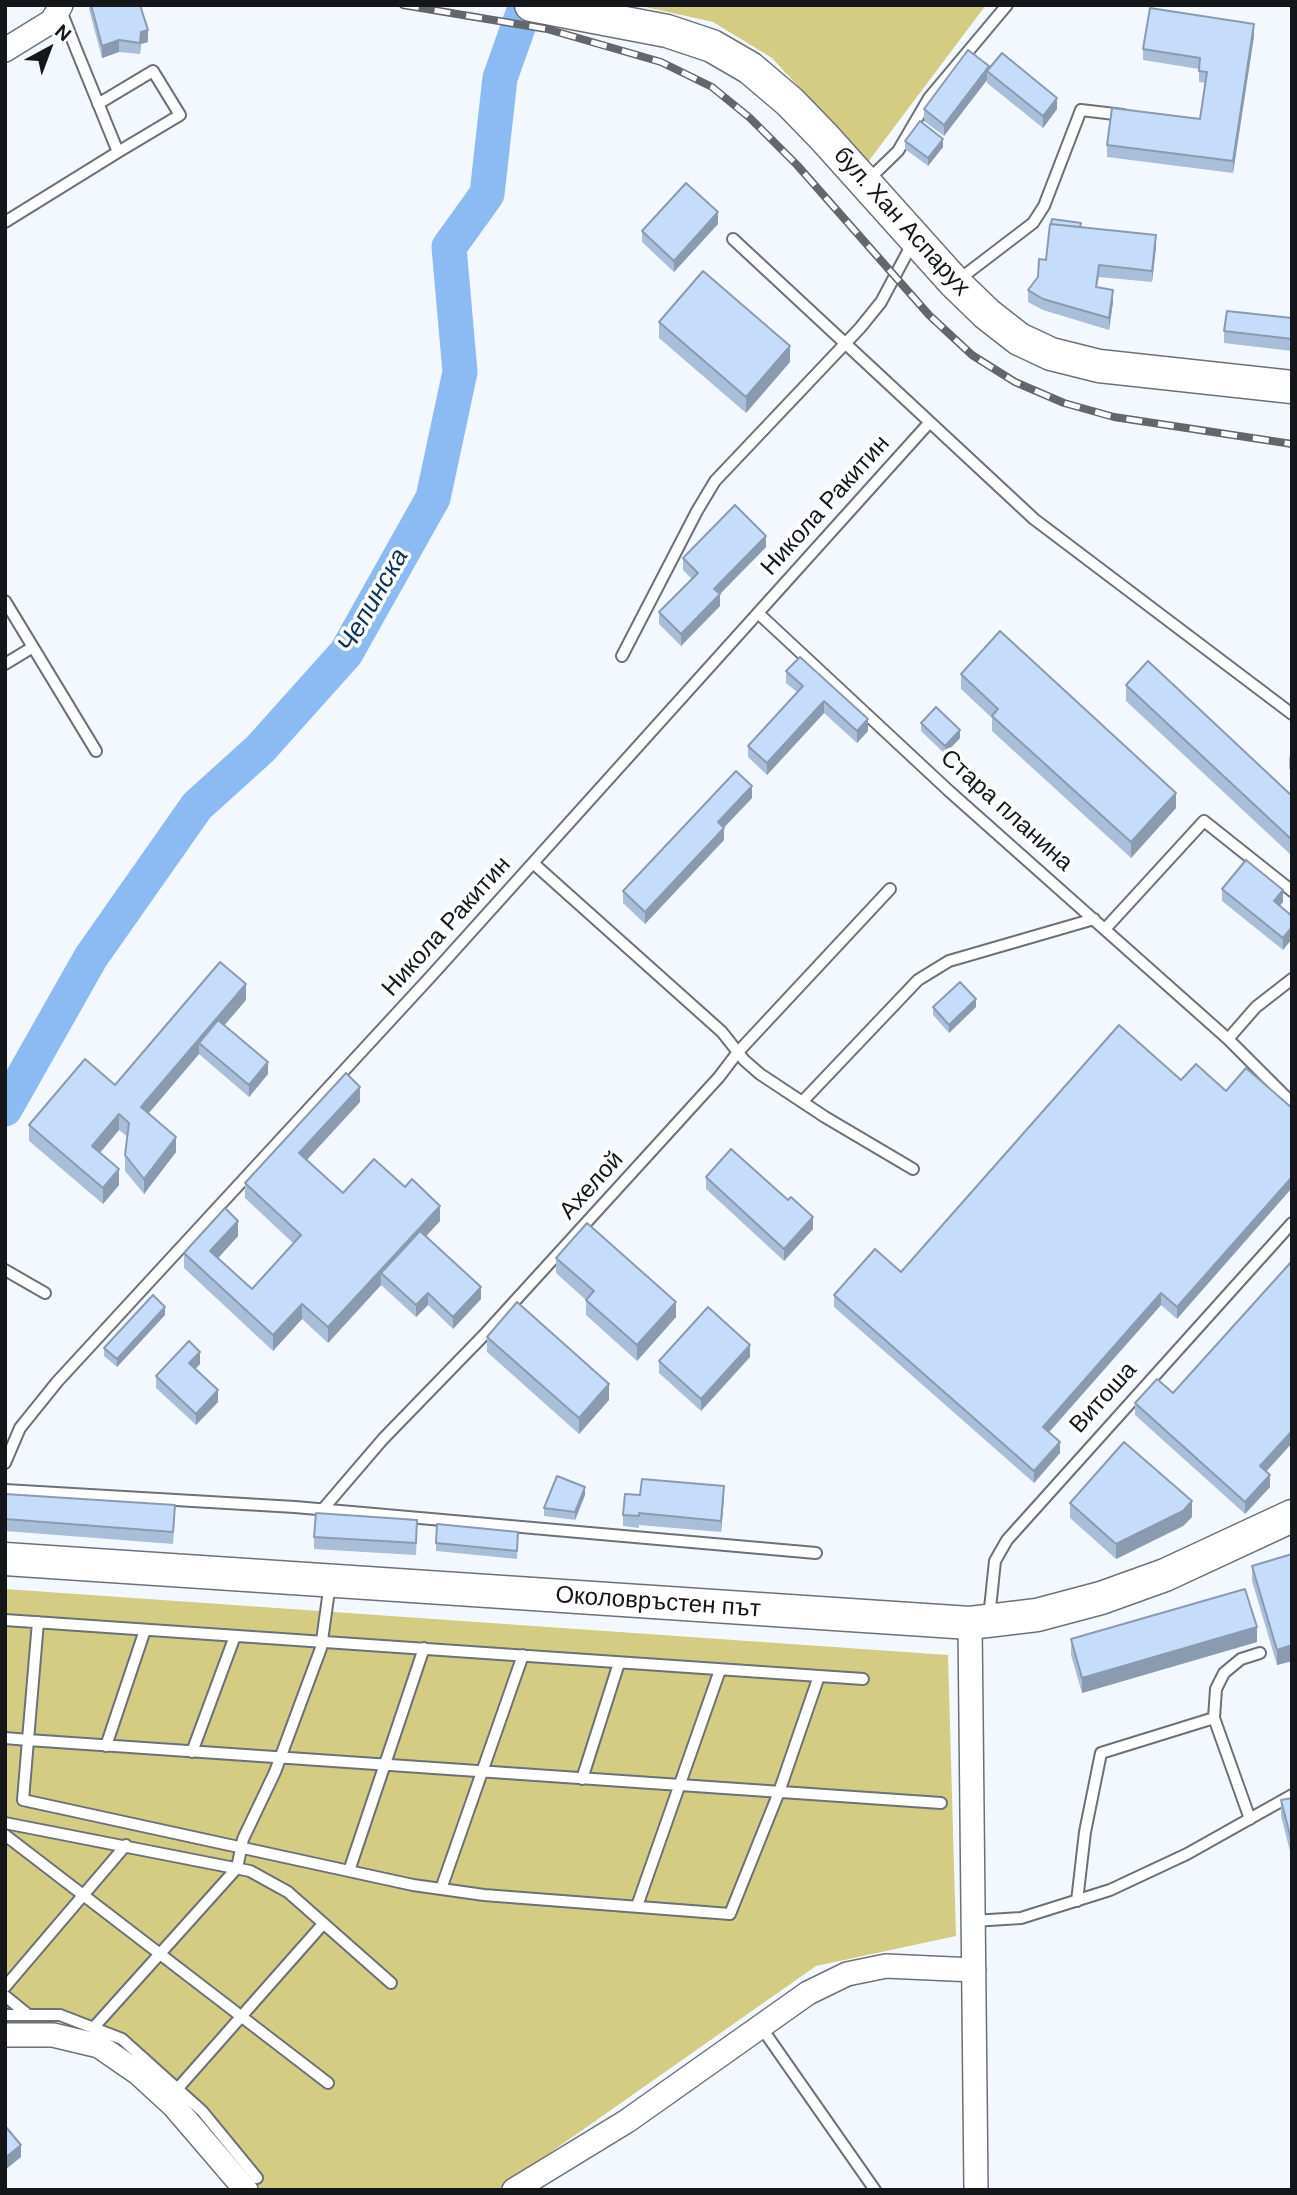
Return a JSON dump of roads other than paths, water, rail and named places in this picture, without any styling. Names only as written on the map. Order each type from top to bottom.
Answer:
[{"type":"street","points":[[5,50],[52,21],[60,6]]},
{"type":"street","name":"бул. Хан Аспарух","points":[[558,8],[667,32],[712,46],[750,68],[790,102],[955,283],[987,314],[1018,338],[1051,354],[1099,366],[1292,387]]},
{"type":"street","name":"Околовръстен път","points":[[5,1559],[979,1622],[1037,1615],[1101,1598],[1165,1575],[1292,1516]]},
{"type":"street","points":[[976,2190],[973,1921],[979,1622]]},
{"type":"street","points":[[514,2190],[627,2121],[808,1993],[847,1975],[886,1966],[974,1970]]},
{"type":"street","points":[[5,2035],[53,2035],[99,2046],[138,2073],[251,2184]]},
{"type":"lane","points":[[864,182],[898,151],[929,98],[1007,5]]},
{"type":"lane","points":[[60,6],[118,152]]},
{"type":"lane","points":[[5,222],[180,115],[153,71],[98,104]]},
{"type":"lane","points":[[955,283],[1033,223],[1044,206],[1081,110],[1132,116]]},
{"type":"lane","points":[[733,239],[1034,519],[1292,714]]},
{"type":"lane","points":[[622,656],[697,511],[716,481],[881,302],[914,240]]},
{"type":"lane","name":"Никола Ракитин","points":[[5,1463],[20,1428],[57,1381],[533,863],[929,423]]},
{"type":"lane","points":[[5,601],[96,751]]},
{"type":"lane","name":"Стара планина","points":[[758,613],[949,791],[1228,1039],[1292,1102]]},
{"type":"lane","points":[[5,664],[33,648]]},
{"type":"lane","points":[[1105,929],[1205,821],[1292,891]]},
{"type":"lane","points":[[533,863],[722,1032],[760,1074],[913,1169]]},
{"type":"lane","name":"Ахелой","points":[[323,1509],[383,1439],[474,1346],[719,1077],[738,1052],[890,889]]},
{"type":"lane","points":[[802,1102],[918,980],[949,961],[1094,919]]},
{"type":"lane","points":[[1228,1039],[1256,1007],[1292,979]]},
{"type":"lane","name":"Витоша","points":[[979,1622],[995,1561],[1007,1540],[1292,1223]]},
{"type":"lane","points":[[5,1270],[45,1293]]},
{"type":"lane","points":[[5,1490],[323,1509],[816,1553]]},
{"type":"lane","points":[[95,2026],[237,1868],[243,1839],[280,1758],[322,1642],[330,1581]]},
{"type":"lane","points":[[5,1620],[863,1679]]},
{"type":"lane","points":[[38,1622],[23,1800],[243,1849],[441,1889],[730,1914],[779,1792],[819,1676]]},
{"type":"lane","points":[[106,1746],[145,1630]]},
{"type":"lane","points":[[192,1752],[235,1636]]},
{"type":"lane","points":[[349,1871],[424,1648]]},
{"type":"lane","points":[[1250,1819],[1214,1718],[1216,1689],[1224,1673],[1241,1659],[1260,1653]]},
{"type":"lane","points":[[441,1889],[523,1655]]},
{"type":"lane","points":[[582,1779],[619,1663]]},
{"type":"lane","points":[[637,1906],[720,1670]]},
{"type":"lane","points":[[1077,1901],[1085,1832],[1101,1753],[1214,1718]]},
{"type":"lane","points":[[5,1738],[941,1803]]},
{"type":"lane","points":[[973,1921],[1021,1918],[1077,1901],[1187,1854],[1292,1795]]},
{"type":"lane","points":[[5,1823],[237,1868],[272,1881],[391,1983]]},
{"type":"lane","points":[[5,1835],[82,1897],[328,2083]]},
{"type":"lane","points":[[5,1987],[125,1845]]},
{"type":"lane","points":[[178,2087],[323,1924]]},
{"type":"lane","points":[[5,1996],[26,2013]]},
{"type":"lane","points":[[5,2015],[60,2015],[95,2026],[122,2039],[178,2087],[251,2184]]},
{"type":"lane","points":[[761,2027],[875,2190]]},
{"type":"waterway","name":"Чепинска","points":[[5,1109],[91,957],[197,806],[260,749],[346,653],[433,498],[460,372],[449,247],[487,194],[500,78],[526,5]]},
{"type":"railway","points":[[403,5],[547,29],[661,62],[712,87],[750,118],[797,165],[929,315],[972,355],[1015,382],[1064,403],[1114,417],[1292,444]]}]
